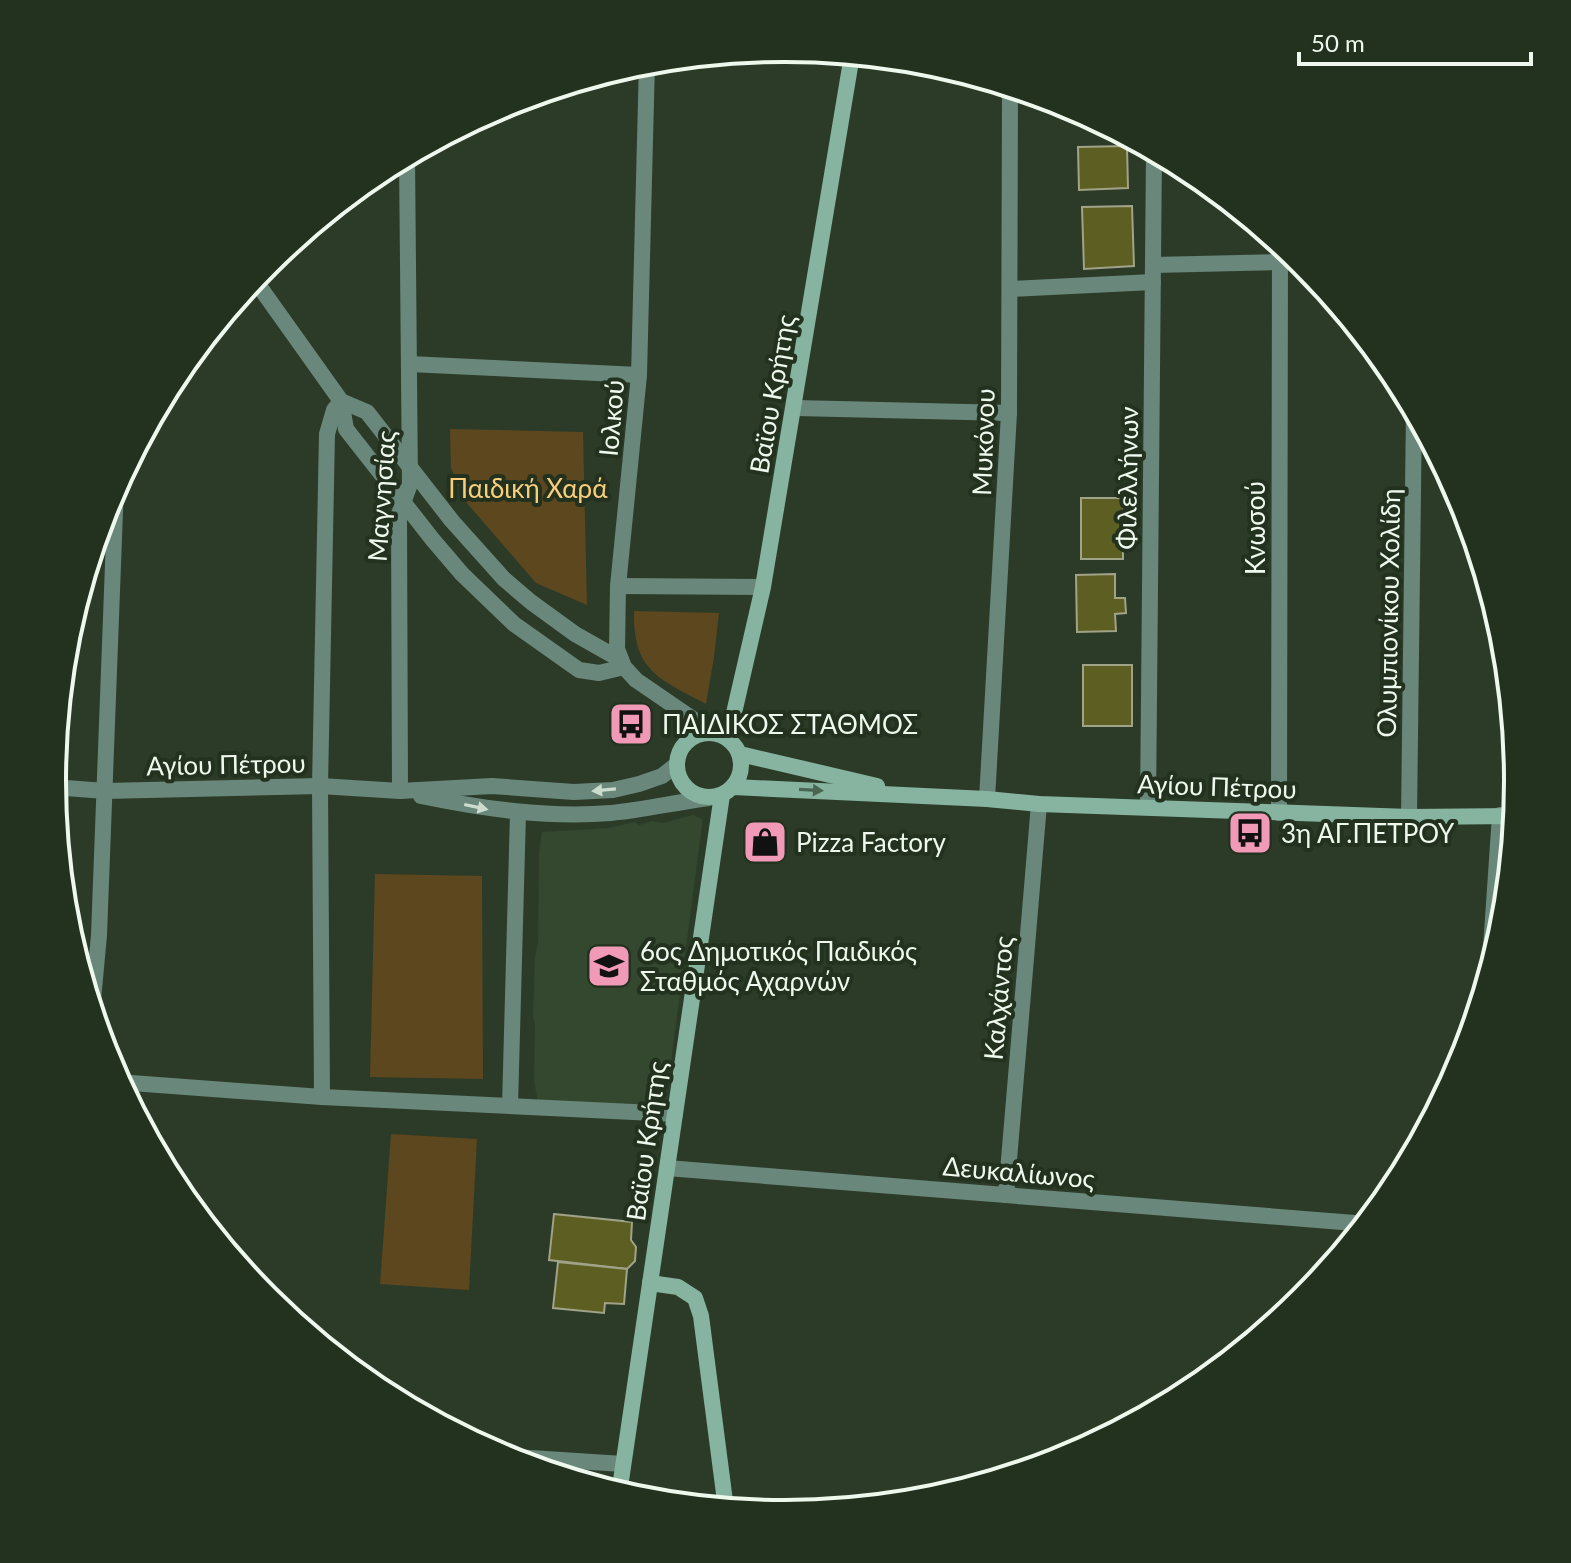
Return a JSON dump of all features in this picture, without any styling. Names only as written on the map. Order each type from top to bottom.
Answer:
[{"type":"street","name":"Βαϊου Κρήτης","points":[[720,736],[763,587],[850,66]]},
{"type":"street","name":"Ιολκού","points":[[623,664],[616,634],[639,375],[647,76]]},
{"type":"street","name":"Μυκόνου","points":[[987,799],[1009,413],[1010,98]]},
{"type":"street","name":"Φιλελλήνων","points":[[1148,806],[1154,164]]},
{"type":"street","name":"Μαγνησίας","points":[[400,791],[399,514],[410,484],[407,170]]},
{"type":"street","points":[[1010,289],[1280,262]]},
{"type":"street","name":"Κνωσού","points":[[1279,813],[1280,262]]},
{"type":"street","points":[[261,289],[341,401],[346,429],[462,574],[525,633],[579,670],[599,673],[623,664]]},
{"type":"street","points":[[409,364],[639,375]]},
{"type":"street","points":[[341,401],[367,412],[479,554],[504,579],[575,634],[623,664],[636,680],[720,736],[740,754],[740,777],[722,793],[697,795],[686,788],[679,777],[676,765],[679,752],[687,741],[699,734],[720,736]]},
{"type":"street","points":[[322,1097],[320,786],[327,434],[334,410],[341,401]]},
{"type":"street","points":[[795,408],[1009,413]]},
{"type":"street","name":"Ολυμπιονίκου Χολίδη","points":[[1409,817],[1414,431]]},
{"type":"street","points":[[95,981],[115,522]]},
{"type":"street","points":[[618,586],[763,587]]},
{"type":"street","name":"Αγίου Πέτρου","points":[[740,754],[917,795]]},
{"type":"street","name":"Αγίου Πέτρου","points":[[66,788],[105,791],[320,786],[400,791],[492,786],[574,792],[613,790],[662,776],[676,765]]},
{"type":"street","name":"Αγίου Πέτρου","points":[[400,791],[518,813],[613,813],[722,793],[917,795],[1039,804],[1409,817],[1504,815]]},
{"type":"street","name":"Βαϊου Κρήτης","points":[[621,1481],[722,793]]},
{"type":"street","name":"Καλχάντος","points":[[1006,1195],[1039,804]]},
{"type":"street","points":[[510,1106],[518,813]]},
{"type":"street","points":[[133,1083],[322,1097],[675,1114]]},
{"type":"street","name":"Δευκαλίωνος","points":[[667,1168],[1354,1223]]},
{"type":"street","points":[[650,1283],[678,1287],[695,1298],[701,1316],[725,1498]]},
{"type":"street","points":[[543,1459],[623,1464]]},
{"type":"shaded area","name":"6ος Δημοτικός Παιδικός Σταθμός Αχαρνών","points":[[693,815],[702,819],[702,825],[665,1108],[538,1103],[534,1080],[533,1016],[542,832],[609,828],[635,822],[639,825],[652,821],[663,823]]},
{"type":"green space","name":"Παιδική Χαρά","points":[[450,429],[583,432],[587,605],[536,583],[466,502],[451,468]]},
{"type":"green space","points":[[634,611],[719,613],[706,704],[662,679],[644,660],[638,647]]},
{"type":"green space","points":[[375,874],[482,876],[483,1079],[370,1077]]},
{"type":"green space","points":[[391,1134],[477,1139],[469,1290],[380,1284]]},
{"type":"building","points":[[1078,147],[1127,148],[1128,188],[1079,190]]},
{"type":"building","points":[[1132,206],[1134,266],[1084,269],[1082,207]]},
{"type":"building","points":[[1081,498],[1123,498],[1123,559],[1081,559]]},
{"type":"building","points":[[1115,574],[1115,598],[1125,598],[1126,613],[1115,614],[1116,631],[1077,632],[1076,575]]},
{"type":"building","points":[[1083,665],[1132,665],[1132,726],[1083,726]]},
{"type":"building","points":[[554,1214],[632,1222],[635,1261],[627,1269],[549,1260]]},
{"type":"building","points":[[558,1262],[627,1269],[624,1304],[605,1303],[604,1313],[553,1308]]},
{"type":"place","name":"ΠΑΙΔΙΚΟΣ ΣΤΑΘΜΟΣ","points":[[631,724]]},
{"type":"place","name":"3η ΑΓ.ΠΕΤΡΟΥ","points":[[1250,833]]},
{"type":"place","name":"Pizza Factory","points":[[765,842]]},
{"type":"place","name":"6ος Δημοτικός Παιδικός Σταθμός Αχαρνών","points":[[609,966]]}]
